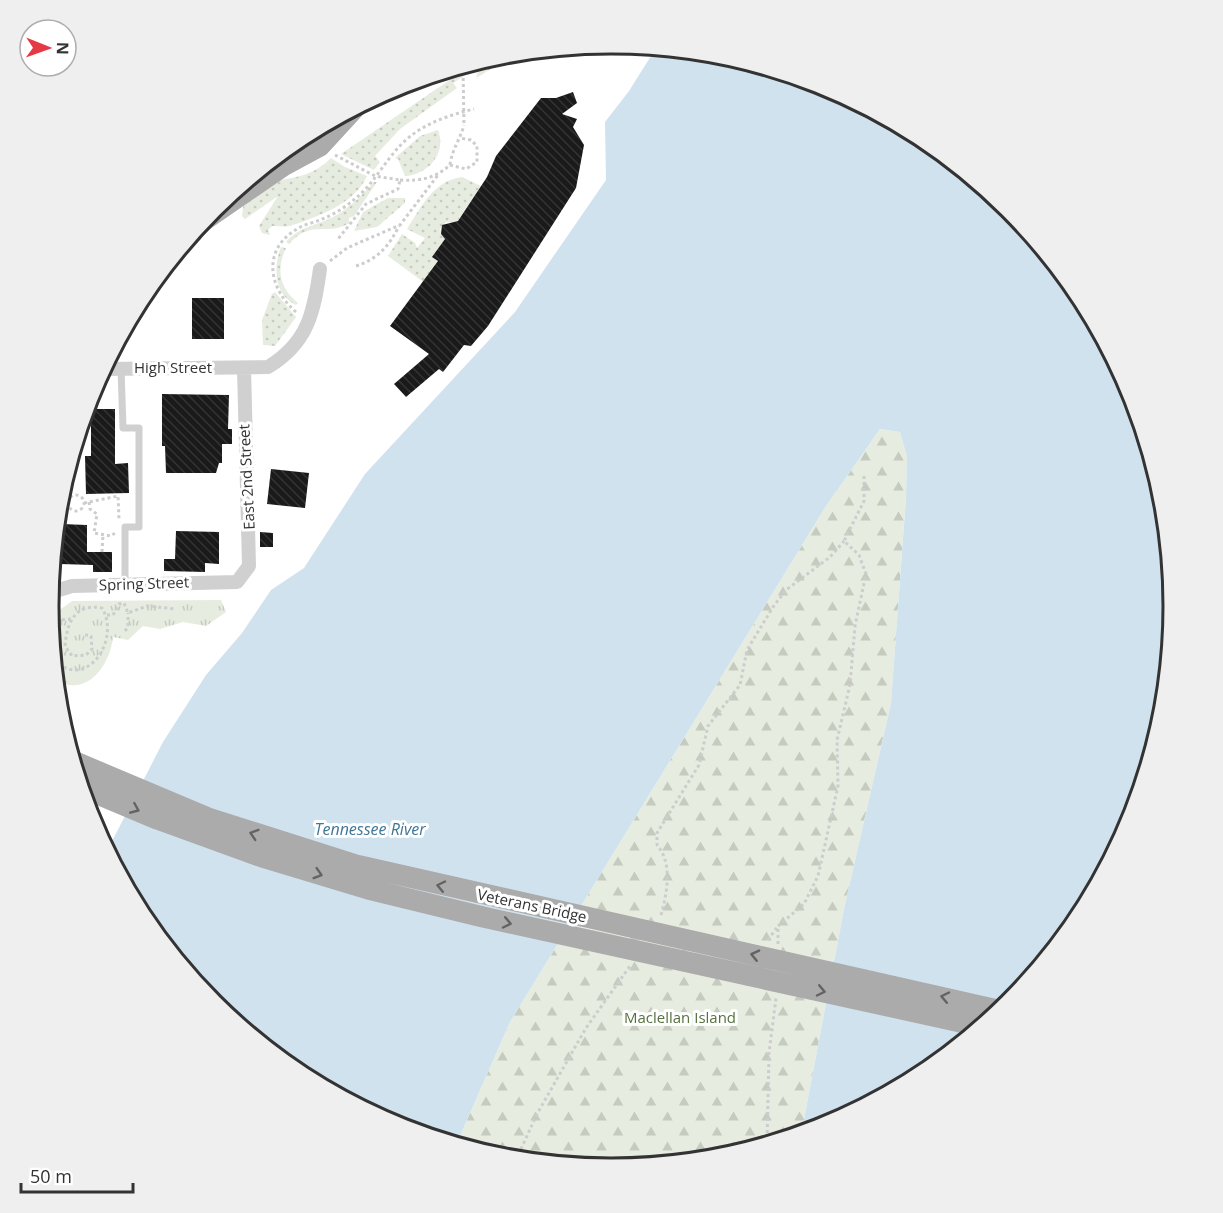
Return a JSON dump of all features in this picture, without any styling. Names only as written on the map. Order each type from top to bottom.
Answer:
[{"type":"main road","points":[[249,189],[283,166],[320,146],[338,126]]},
{"type":"main road","name":"Veterans Bridge","points":[[83,766],[218,822],[356,865],[990,1008]]},
{"type":"main road","name":"Veterans Bridge","points":[[91,791],[156,819],[262,857],[368,889],[483,918],[973,1025]]},
{"type":"street","name":"High Street","points":[[113,369],[268,367],[285,357],[298,342],[315,309],[320,269]]},
{"type":"street","name":"East 2nd Street","points":[[237,582],[249,566],[243,368]]},
{"type":"street","name":"Spring Street","points":[[60,587],[237,582]]},
{"type":"lane","points":[[121,369],[123,428],[139,428],[139,527],[125,527],[125,584]]},
{"type":"path","points":[[356,266],[372,261],[381,253],[438,175],[450,165],[453,147],[460,138],[464,125],[463,75]]},
{"type":"path","points":[[300,315],[285,302],[272,276],[275,255],[280,244],[299,227],[342,209],[359,196],[414,132],[431,123],[474,110]]},
{"type":"path","points":[[450,165],[466,169],[477,162],[477,146],[471,140],[460,138]]},
{"type":"path","points":[[330,150],[354,166],[375,176],[422,181],[438,175]]},
{"type":"path","points":[[338,239],[366,204],[398,189],[400,180]]},
{"type":"path","points":[[320,269],[347,248],[400,225]]},
{"type":"path","points":[[658,924],[668,881],[662,851],[657,845],[657,833],[699,765],[708,726],[740,685],[747,650],[773,607],[786,591],[830,557],[844,541],[864,501],[864,475]]},
{"type":"path","points":[[70,501],[72,510],[80,512],[87,503],[118,496],[119,529],[111,536],[94,533],[97,514],[90,509],[87,503],[83,498],[71,493]]},
{"type":"path","points":[[70,498],[76,495]]},
{"type":"path","points":[[102,552],[103,536]]},
{"type":"path","points":[[765,944],[778,926],[804,904],[818,876],[838,786],[837,740],[850,685],[857,616],[866,574],[859,555],[844,541]]},
{"type":"path","points":[[107,615],[113,615],[119,604],[124,603],[128,614],[128,627],[125,631]]},
{"type":"path","points":[[63,667],[76,670],[86,668],[103,651],[108,636],[107,615],[102,608],[88,606],[77,610],[71,620],[65,646],[72,656],[86,655],[92,649],[91,636],[82,634]]},
{"type":"path","points":[[128,614],[147,606],[176,609]]},
{"type":"path","points":[[59,621],[71,620]]},
{"type":"path","points":[[778,926],[778,953]]},
{"type":"path","points":[[520,1151],[537,1114],[586,1029],[622,974],[636,960]]},
{"type":"path","points":[[767,1136],[770,1053],[777,992]]},
{"type":"green space","points":[[494,67],[476,78],[478,71]]},
{"type":"green space","points":[[469,73],[453,83],[457,88],[400,129],[375,156],[380,162],[374,170],[341,154],[453,77]]},
{"type":"green space","points":[[438,130],[440,147],[434,161],[421,172],[405,176],[398,159],[395,158],[420,136]]},
{"type":"green space","points":[[331,158],[367,176],[354,194],[344,202],[323,214],[290,226],[272,226],[268,230],[270,235],[262,233],[259,226],[278,196],[245,219],[242,216],[244,200],[263,187],[272,182],[312,172]]},
{"type":"green space","points":[[462,177],[481,186],[456,223],[446,222],[440,229],[445,239],[433,257],[438,261],[443,303],[422,281],[388,256],[402,234],[415,243],[417,248],[425,238],[407,229],[436,189],[452,179]]},
{"type":"green space","points":[[374,182],[377,182],[354,216],[349,218],[349,223],[334,229],[305,232],[289,244],[286,242],[301,230],[343,211]]},
{"type":"green space","points":[[388,198],[405,198],[405,203],[377,227],[354,231],[363,212]]},
{"type":"green space","points":[[281,247],[286,248],[281,263],[281,278],[287,291],[298,303],[296,305],[283,295],[279,288],[276,272]]},
{"type":"green space","points":[[275,292],[296,317],[275,346],[263,345],[262,320],[272,294]]},
{"type":"green space","name":"Maclellan Island","points":[[880,429],[900,432],[907,457],[906,497],[891,703],[844,909],[803,1125],[719,1148],[648,1158],[575,1158],[504,1148],[459,1137],[510,1022],[826,506]]},
{"type":"green space","points":[[221,600],[226,612],[206,626],[183,622],[160,629],[143,626],[128,640],[113,637],[107,658],[95,676],[78,685],[68,685],[65,684],[64,679],[59,610],[72,601]]},
{"type":"water","name":"Tennessee River","points":[[651,55],[719,65],[789,83],[856,111],[918,147],[976,191],[1027,242],[1050,270],[1090,330],[1122,395],[1135,429],[1153,499],[1163,570],[1163,643],[1159,679],[1145,749],[1122,818],[1090,883],[1050,943],[1002,997],[948,1045],[888,1085],[856,1102],[803,1125],[844,909],[891,703],[907,457],[900,432],[880,429],[826,506],[510,1022],[459,1137],[400,1117],[335,1085],[275,1045],[247,1022],[196,971],[173,943],[133,883],[112,842],[163,742],[206,675],[242,633],[271,590],[304,568],[365,474],[515,312],[606,180],[605,122],[629,91]]},
{"type":"building","points":[[573,92],[577,103],[562,114],[577,119],[573,127],[584,145],[576,188],[488,326],[471,346],[464,345],[443,372],[439,369],[406,397],[394,384],[429,354],[390,326],[438,261],[432,257],[445,239],[441,234],[442,225],[458,221],[487,177],[496,156],[541,98],[556,98]]},
{"type":"building","points":[[192,298],[224,298],[224,339],[192,339]]},
{"type":"building","points":[[162,394],[229,395],[228,429],[232,429],[232,444],[222,444],[222,463],[219,463],[216,473],[166,473],[165,446],[162,446]]},
{"type":"building","points":[[96,409],[115,409],[115,464],[128,463],[129,493],[86,494],[85,456],[91,456],[91,421]]},
{"type":"building","points":[[271,469],[309,473],[305,508],[267,504]]},
{"type":"building","points":[[66,524],[87,525],[87,552],[112,552],[112,572],[93,572],[93,565],[61,564]]},
{"type":"building","points":[[176,531],[219,532],[219,564],[205,563],[205,572],[164,571],[164,559],[175,559]]},
{"type":"building","points":[[260,532],[273,533],[273,547],[260,547]]}]
